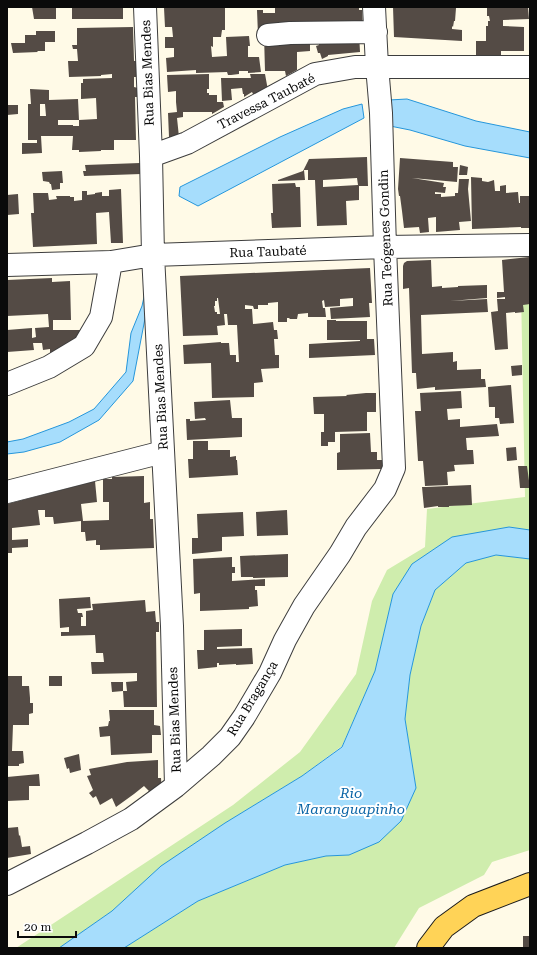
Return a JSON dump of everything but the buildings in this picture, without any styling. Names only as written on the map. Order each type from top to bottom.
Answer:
[{"type":"main road","points":[[428,948],[444,927],[473,906],[530,884]]},
{"type":"street","name":"Rua Bias Mendes","points":[[145,7],[153,255],[172,626],[176,786]]},
{"type":"street","name":"Rua Teógenes Gondin","points":[[374,7],[381,113],[394,468]]},
{"type":"street","points":[[268,35],[290,33],[376,32]]},
{"type":"street","name":"Travessa Taubaté","points":[[151,156],[187,143],[315,74],[355,67],[377,66],[530,67]]},
{"type":"street","name":"Rua Taubaté","points":[[7,265],[111,262],[153,255],[385,247],[530,245]]},
{"type":"street","points":[[7,384],[49,367],[84,346],[101,317],[111,262]]},
{"type":"street","points":[[7,492],[163,452]]},
{"type":"street","name":"Rua Bragança","points":[[7,884],[131,819],[176,786],[230,738],[270,673],[285,640],[304,606],[340,554],[356,527],[385,489],[394,468]]},
{"type":"green space","points":[[530,290],[530,530],[509,527],[393,594],[375,671],[342,746],[302,776],[225,823],[162,866],[112,911],[59,948],[16,948],[233,805],[300,752],[356,674],[372,601],[387,570],[425,547],[427,509],[525,497],[521,292]]},
{"type":"green space","points":[[496,555],[530,559],[530,850],[492,862],[484,875],[419,908],[394,948],[124,948],[198,901],[285,865],[326,856],[349,855],[416,788],[405,719],[410,675],[421,626],[435,590],[466,563]]},
{"type":"water","points":[[407,99],[476,121],[530,132],[530,158],[465,146],[410,130],[390,126],[389,100]]},
{"type":"water","points":[[362,104],[364,118],[198,206],[179,196],[180,187],[280,137],[343,109]]},
{"type":"water","points":[[146,288],[147,308],[133,381],[99,420],[60,442],[24,452],[7,454],[7,442],[23,439],[69,422],[94,409],[126,372],[131,333],[142,306]]},
{"type":"water","name":"Rio Maranguapinho","points":[[509,527],[530,530],[530,559],[496,555],[466,563],[435,590],[421,626],[410,675],[405,719],[416,788],[401,821],[379,842],[349,855],[326,856],[285,865],[198,901],[124,948],[59,948],[112,911],[161,866],[225,823],[302,776],[342,747],[375,671],[393,594],[412,564],[452,537]]}]
